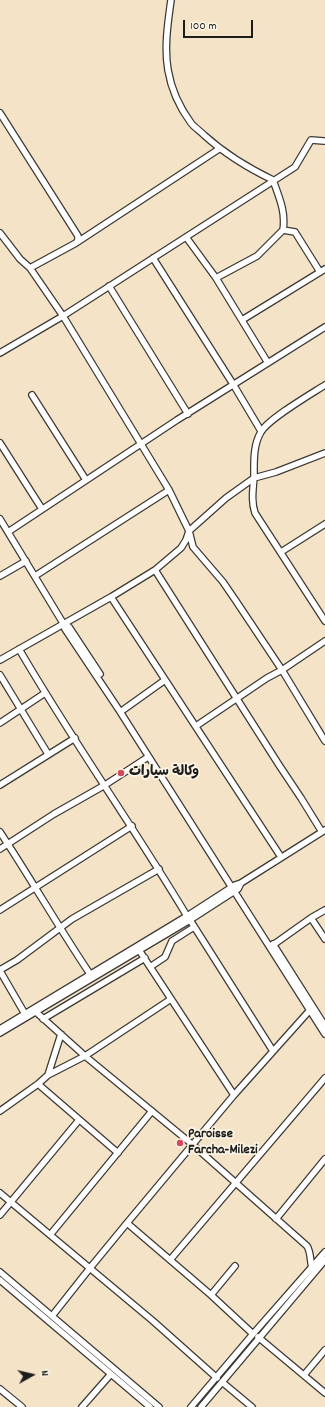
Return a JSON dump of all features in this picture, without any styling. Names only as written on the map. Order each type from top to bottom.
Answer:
[{"type":"street","points":[[171,0],[166,51],[168,70],[175,94],[192,124],[219,149],[250,169],[272,180],[284,212],[283,230],[257,256],[216,278]]},
{"type":"street","points":[[0,113],[78,236],[76,243]]},
{"type":"street","points":[[0,353],[63,316],[272,180],[295,167],[311,140],[324,141]]},
{"type":"street","points":[[30,268],[76,243],[219,149]]},
{"type":"street","points":[[242,320],[323,270],[295,232],[283,230]]},
{"type":"street","points":[[0,233],[20,259],[30,268],[63,316],[169,490],[189,532],[192,547],[223,582],[282,670],[325,741]]},
{"type":"street","points":[[186,237],[216,278],[268,363]]},
{"type":"street","points":[[153,258],[261,431]]},
{"type":"street","points":[[109,286],[188,414]]},
{"type":"street","points":[[8,532],[233,384],[325,327]]},
{"type":"street","points":[[325,385],[271,421],[261,431],[256,446],[252,499],[255,513],[325,621]]},
{"type":"street","points":[[32,395],[86,480]]},
{"type":"street","points":[[0,443],[42,509]]},
{"type":"street","points":[[0,660],[155,570],[181,548],[189,532],[226,498],[254,478],[276,472],[325,453]]},
{"type":"street","points":[[35,576],[169,490]]},
{"type":"street","points":[[1,521],[63,623],[65,629],[325,1026]]},
{"type":"street","points":[[281,552],[325,524]]},
{"type":"street","points":[[0,576],[26,561]]},
{"type":"street","points":[[0,1034],[139,950],[323,831],[155,570]]},
{"type":"street","points":[[111,596],[282,857]]},
{"type":"street","points":[[63,623],[69,626],[123,710],[325,1034]]},
{"type":"street","points":[[196,726],[236,698],[282,670],[325,641]]},
{"type":"street","points":[[19,649],[45,693],[132,826],[273,1051]]},
{"type":"street","points":[[0,675],[48,754]]},
{"type":"street","points":[[123,710],[165,680]]},
{"type":"street","points":[[0,723],[45,693]]},
{"type":"street","points":[[0,784],[75,738]]},
{"type":"street","points":[[0,849],[54,814],[105,785],[148,757]]},
{"type":"street","points":[[0,910],[35,886],[132,826]]},
{"type":"street","points":[[0,832],[35,886],[59,928],[90,974]]},
{"type":"street","points":[[25,1014],[0,970],[17,960],[59,928],[92,907],[159,869]]},
{"type":"street","points":[[273,945],[325,910]]},
{"type":"street","points":[[0,1029],[90,974],[189,918]]},
{"type":"street","points":[[311,918],[325,939]]},
{"type":"street","points":[[150,967],[162,960],[172,941],[194,926]]},
{"type":"street","points":[[139,950],[234,1095]]},
{"type":"street","points":[[43,1018],[144,958]]},
{"type":"street","points":[[0,1111],[48,1075],[85,1056],[172,999]]},
{"type":"street","points":[[52,1316],[234,1095],[310,1010]]},
{"type":"street","points":[[36,1012],[85,1056],[237,1183],[308,1248],[312,1268]]},
{"type":"street","points":[[48,1075],[61,1034]]},
{"type":"street","points":[[170,1260],[325,1078]]},
{"type":"street","points":[[38,1084],[118,1153]]},
{"type":"street","points":[[50,1235],[152,1111]]},
{"type":"street","points":[[0,1215],[79,1120]]},
{"type":"street","points":[[276,1219],[325,1159]]},
{"type":"street","points":[[0,1193],[153,1321],[219,1380],[252,1407]]},
{"type":"street","points":[[127,1224],[211,1295],[255,1336],[325,1393]]},
{"type":"street","points":[[200,1407],[219,1380],[325,1252]]},
{"type":"street","points":[[255,1336],[325,1260]]},
{"type":"street","points":[[211,1295],[235,1266]]},
{"type":"street","points":[[0,1272],[159,1407]]},
{"type":"street","points":[[0,1280],[150,1407]]},
{"type":"street","points":[[304,1375],[325,1350]]},
{"type":"street","points":[[82,1407],[110,1374]]},
{"type":"street","points":[[191,1407],[219,1380]]},
{"type":"street","points":[[0,1389],[22,1407]]},
{"type":"place","name":"وكالة سيارات","points":[[121,773]]},
{"type":"place","name":"Paroisse Farcha-Milezi","points":[[180,1143]]}]
